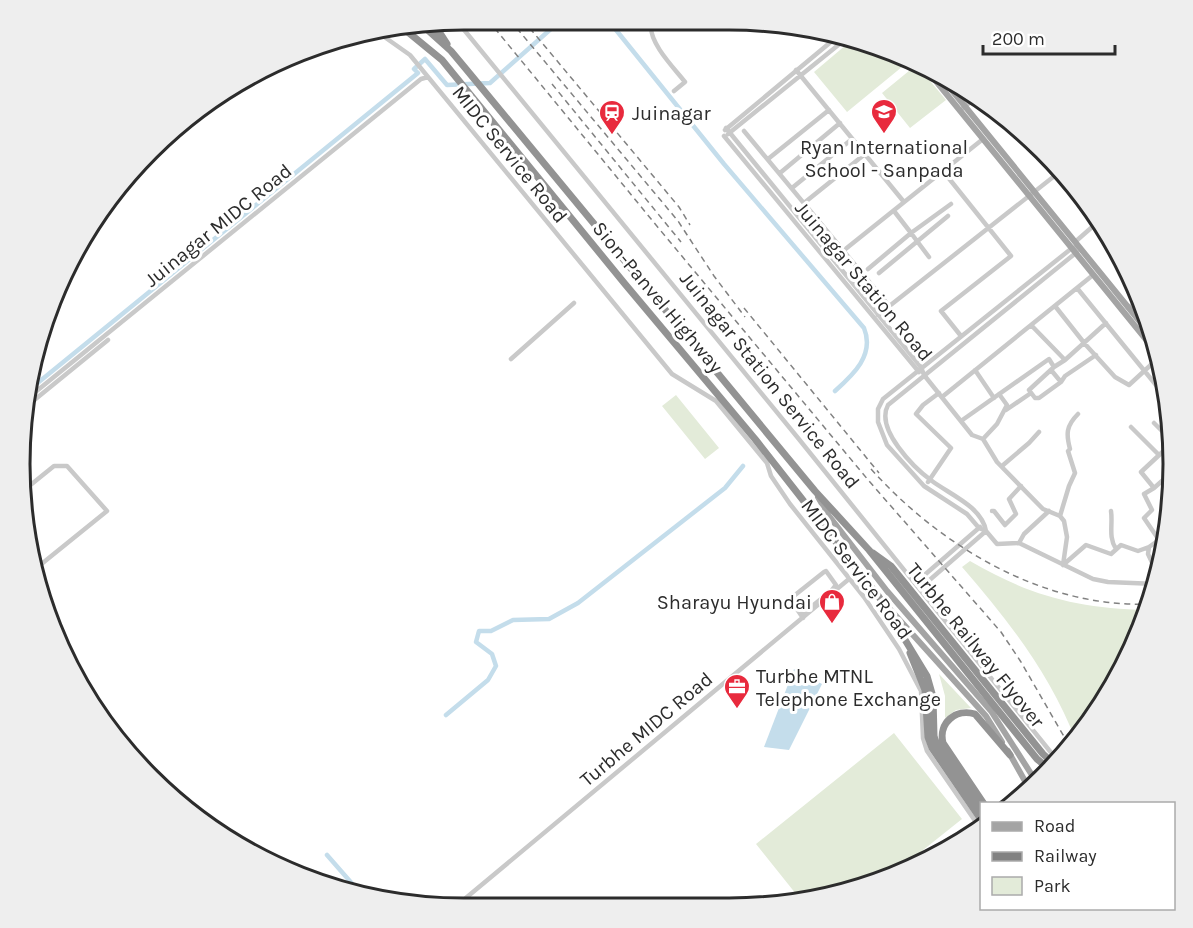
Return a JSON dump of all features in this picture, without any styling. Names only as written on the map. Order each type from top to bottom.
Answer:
[{"type":"highway","points":[[438,31],[451,51]]},
{"type":"highway","name":"Sion-Panvel Highway","points":[[429,32],[451,51],[815,491]]},
{"type":"highway","name":"Sion-Panvel Highway","points":[[411,34],[426,45],[459,81],[879,597]]},
{"type":"highway","name":"Turbhe Railway Flyover","points":[[815,491],[888,568],[1048,758]]},
{"type":"highway","name":"Turbhe Railway Flyover","points":[[888,568],[1043,764]]},
{"type":"highway","points":[[879,597],[920,663],[931,688],[934,736],[937,746],[980,810]]},
{"type":"highway","points":[[905,640],[925,690],[928,737],[932,748],[979,818]]},
{"type":"highway","points":[[983,802],[950,753],[941,735],[945,724],[956,714],[969,712],[980,718],[1010,755]]},
{"type":"main road","points":[[941,85],[963,109],[1126,310],[1144,338]]},
{"type":"main road","points":[[952,91],[983,139],[1032,194]]},
{"type":"main road","points":[[1076,248],[1094,275],[1140,325]]},
{"type":"main road","points":[[815,491],[829,516],[887,591],[991,711],[1032,775]]},
{"type":"main road","points":[[879,597],[986,716],[1025,781]]},
{"type":"street","name":"Juinagar Station Service Road","points":[[463,30],[1052,754]]},
{"type":"street","points":[[651,30],[652,36],[664,56],[685,82],[675,91]]},
{"type":"street","name":"MIDC Service Road","points":[[385,37],[399,46],[423,70],[672,374],[719,399],[767,463],[771,476],[790,504],[885,626],[917,681],[922,698],[923,738],[927,751],[975,821]]},
{"type":"street","points":[[830,42],[726,128],[724,135],[730,134],[839,45]]},
{"type":"street","points":[[796,70],[904,202]]},
{"type":"street","name":"Juinagar MIDC Road","points":[[35,399],[412,86],[428,77]]},
{"type":"street","points":[[963,109],[970,103]]},
{"type":"street","points":[[768,159],[829,110]]},
{"type":"street","points":[[780,173],[840,123]]},
{"type":"street","name":"Juinagar Station Road","points":[[726,128],[876,317]]},
{"type":"street","points":[[744,131],[890,307]]},
{"type":"street","name":"Juinagar Station Road","points":[[724,135],[972,435],[983,439],[997,462],[1042,508],[1049,512]]},
{"type":"street","points":[[792,188],[852,139]]},
{"type":"street","points":[[843,250],[983,139]]},
{"type":"street","points":[[804,203],[865,154]]},
{"type":"street","points":[[943,171],[1011,256],[941,311],[961,336]]},
{"type":"street","points":[[876,317],[1054,177]]},
{"type":"street","points":[[868,268],[951,204]]},
{"type":"street","points":[[894,211],[929,257]]},
{"type":"street","points":[[879,273],[948,216]]},
{"type":"street","points":[[986,531],[985,523],[971,507],[930,480],[893,441],[885,420],[885,411],[888,405],[924,375],[1037,285],[1076,248],[1093,228]]},
{"type":"street","points":[[1076,248],[1032,279],[884,399],[878,409],[878,422],[887,446],[924,486],[967,514],[997,544],[1019,543],[1093,579],[1146,584]]},
{"type":"street","points":[[924,486],[951,448],[916,414],[923,405],[975,370],[1094,275]]},
{"type":"street","points":[[1032,279],[1037,285]]},
{"type":"street","points":[[1077,288],[1156,385]]},
{"type":"street","points":[[511,359],[574,303]]},
{"type":"street","points":[[1126,310],[1133,305]]},
{"type":"street","points":[[1055,306],[1084,344],[1115,377],[1129,385],[1151,364]]},
{"type":"street","points":[[1096,355],[1065,376],[1061,382],[1038,399],[1029,390],[1106,323]]},
{"type":"street","points":[[1031,325],[1065,360]]},
{"type":"street","name":"Juinagar MIDC Road","points":[[36,392],[108,340]]},
{"type":"street","points":[[961,421],[1049,359],[1061,382]]},
{"type":"street","points":[[975,370],[994,398]]},
{"type":"street","points":[[983,439],[1005,411],[1031,393]]},
{"type":"street","points":[[999,394],[1007,405],[1005,411]]},
{"type":"street","points":[[1060,516],[1075,473],[1068,451],[1070,449],[1067,433],[1071,421],[1078,414]]},
{"type":"street","points":[[1154,423],[1162,431]]},
{"type":"street","points":[[1131,427],[1159,455]]},
{"type":"street","points":[[1002,466],[1039,432]]},
{"type":"street","points":[[1154,488],[1141,472],[1163,451]]},
{"type":"street","points":[[31,485],[54,466],[67,466],[107,511],[42,564]]},
{"type":"street","points":[[1157,537],[1144,518],[1152,510],[1144,494],[1162,481]]},
{"type":"street","points":[[992,511],[1005,525],[1015,517],[1016,512],[1009,499],[1021,486]]},
{"type":"street","points":[[1111,511],[1111,540],[1116,549]]},
{"type":"street","points":[[1019,543],[1024,534],[1049,512],[1060,516],[1064,521],[1067,537],[1063,565]]},
{"type":"street","points":[[917,586],[921,578],[985,523]]},
{"type":"street","points":[[917,586],[926,584],[986,531]]},
{"type":"street","points":[[1063,565],[1086,545],[1111,554],[1121,544],[1138,551],[1156,542]]},
{"type":"street","points":[[1149,547],[1148,554],[1152,562]]},
{"type":"street","points":[[826,571],[836,585],[835,587],[802,616],[789,600],[826,571]]},
{"type":"street","name":"Turbhe MIDC Road","points":[[466,898],[849,579]]},
{"type":"green space","points":[[845,46],[903,66],[847,112],[814,72]]},
{"type":"green space","points":[[910,70],[928,79],[946,100],[910,128],[882,93]]},
{"type":"green space","points":[[676,395],[719,448],[705,459],[662,406]]},
{"type":"green space","points":[[970,561],[1013,583],[1055,598],[1076,603],[1138,610],[1105,681],[1071,730],[1054,693],[1027,649],[962,567]]},
{"type":"green space","points":[[939,674],[971,708],[956,710],[945,718],[945,696]]},
{"type":"green space","points":[[894,733],[962,819],[917,855],[895,865],[841,883],[795,893],[756,844]]},
{"type":"water","points":[[794,669],[822,684],[789,750],[764,747]]},
{"type":"waterway","points":[[37,383],[418,73],[414,69],[425,59],[447,85],[490,83],[550,30]]},
{"type":"waterway","points":[[616,30],[724,164],[864,328],[867,338],[864,356],[855,371],[835,391]]},
{"type":"waterway","points":[[446,715],[488,680],[496,666],[492,654],[476,642],[479,631],[491,631],[513,620],[549,619],[578,603],[725,488],[743,466]]},
{"type":"waterway","points":[[327,855],[351,883]]},
{"type":"railway","points":[[496,30],[869,481],[1001,632],[1065,738]]},
{"type":"railway","points":[[518,30],[678,221],[714,276],[745,317]]},
{"type":"railway","points":[[531,30],[679,207],[690,225]]},
{"type":"railway","points":[[552,84],[681,242]]},
{"type":"railway","points":[[744,308],[879,473]]},
{"type":"railway","points":[[871,469],[898,497],[929,523],[961,547],[996,567],[1033,583],[1071,595],[1109,603],[1140,604]]},
{"type":"place","name":"Ryan International School - Sanpada","points":[[884,135]]},
{"type":"place","name":"Juinagar","points":[[612,136]]},
{"type":"place","name":"Sharayu Hyundai","points":[[832,625]]},
{"type":"place","name":"Turbhe MTNL Telephone Exchange","points":[[737,710]]}]
